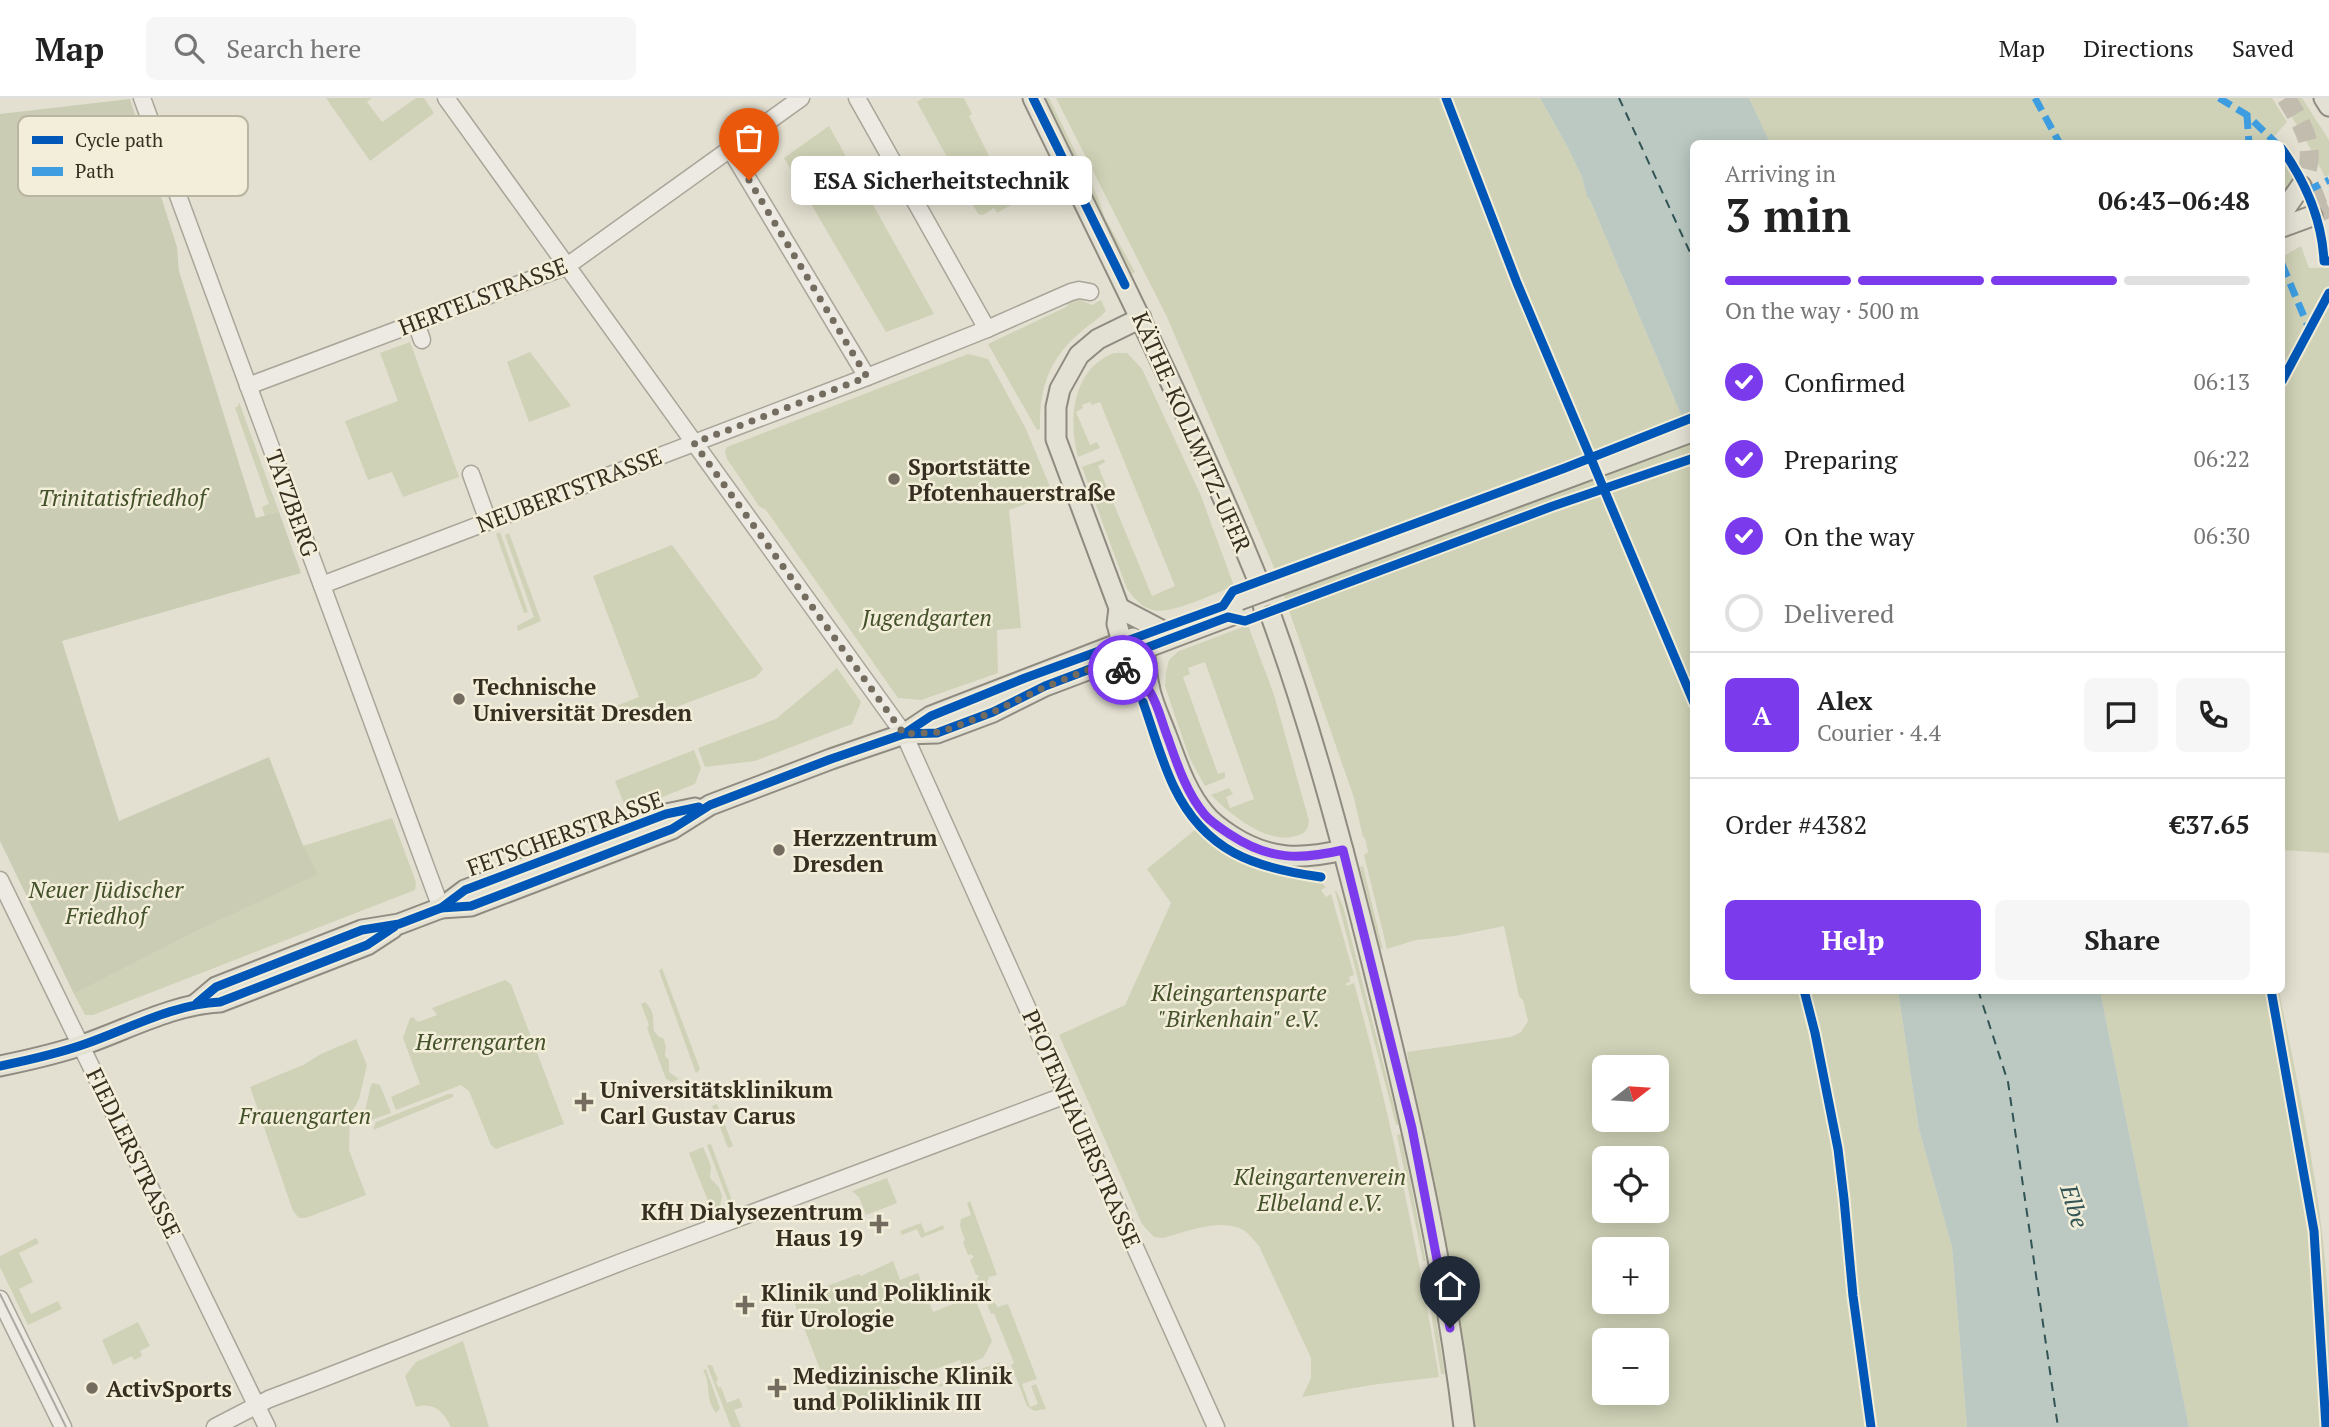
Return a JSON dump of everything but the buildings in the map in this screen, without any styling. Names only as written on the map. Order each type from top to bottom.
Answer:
[{"type":"main road","name":"KÄTHE-KOLLWITZ-UFER","points":[[1033,98],[1141,318],[1257,578]]},
{"type":"main road","points":[[2324,98],[2329,106]]},
{"type":"main road","points":[[2285,217],[2309,206]]},
{"type":"main road","points":[[1122,642],[1117,624],[1119,608],[1056,439],[1056,407],[1060,389],[1079,355],[1098,339],[1141,318]]},
{"type":"main road","points":[[904,734],[941,732],[1143,649],[1241,605],[1690,433]]},
{"type":"main road","points":[[904,734],[931,716],[1122,642],[1241,605],[1690,445]]},
{"type":"main road","points":[[1119,608],[1159,629]]},
{"type":"main road","points":[[1271,616],[1300,703],[1343,850],[1412,1128],[1441,1273],[1464,1427]]},
{"type":"main road","points":[[1143,649],[1148,666],[1149,686],[1180,771],[1206,816],[1250,847],[1278,856],[1310,857],[1343,850]]},
{"type":"main road","points":[[1105,663],[1129,672],[1149,686]]},
{"type":"main road","name":"FETSCHERSTRASSE","points":[[82,1045],[197,1003],[216,987],[362,930],[399,924],[441,908],[465,890],[666,814],[710,805],[862,747],[904,734]]},
{"type":"main road","points":[[0,1066],[36,1059],[82,1045]]},
{"type":"street","name":"TATZBERG","points":[[142,98],[149,116]]},
{"type":"street","name":"PFOTENHAUERSTRASSE","points":[[446,98],[904,734],[1214,1421]]},
{"type":"street","name":"HERTELSTRASSE","points":[[248,386],[567,266],[800,98]]},
{"type":"street","points":[[857,98],[987,329]]},
{"type":"street","points":[[730,149],[867,377]]},
{"type":"street","name":"TATZBERG","points":[[178,196],[441,908]]},
{"type":"street","name":"NEUBERTSTRASSE","points":[[322,585],[867,377],[1070,292],[1090,292]]},
{"type":"street","points":[[416,323],[422,340]]},
{"type":"street","points":[[471,474],[488,522]]},
{"type":"street","name":"FIEDLERSTRASSE","points":[[0,880],[267,1427]]},
{"type":"street","points":[[215,1427],[257,1405],[624,1261],[1066,1095]]},
{"type":"street","points":[[0,1299],[63,1427]]},
{"type":"green space","points":[[326,98],[372,98],[367,102],[382,122],[416,98],[424,98],[434,113],[370,161]]},
{"type":"green space","points":[[923,98],[964,98],[972,114],[969,116],[1004,186],[1009,192],[1016,193],[1018,201],[997,213],[994,208],[983,215],[978,214],[917,102]]},
{"type":"green space","points":[[1041,98],[1049,98],[1098,198],[1105,218],[1135,272],[1132,274],[1106,228]]},
{"type":"green space","points":[[1056,98],[1540,98],[1582,177],[1587,197],[1690,436],[1690,994],[1898,994],[1919,1129],[1952,1247],[1967,1427],[1474,1427],[1449,1260],[1407,1052],[1511,1037],[1521,1032],[1528,1021],[1523,1000],[1519,996],[1504,926],[1455,936],[1416,940],[1387,949],[1364,855],[1368,852],[1354,798],[1275,570],[1167,317]]},
{"type":"green space","points":[[1749,98],[2272,98],[2287,122],[2271,140],[1768,140]]},
{"type":"green space","points":[[2286,98],[2302,98],[2329,140],[2329,175],[2325,177],[2302,133],[2281,101]]},
{"type":"green space","name":"Trinitatisfriedhof","points":[[130,99],[135,116],[18,116],[18,196],[161,196],[177,247],[179,271],[256,518],[279,512],[301,573],[62,641],[119,821],[269,757],[302,843],[318,874],[197,931],[74,994],[0,841],[0,114]]},
{"type":"green space","points":[[829,126],[934,314],[886,332],[784,158]]},
{"type":"green space","points":[[2285,159],[2297,178],[2285,189]]},
{"type":"green space","points":[[2301,246],[2309,268],[2329,268],[2329,853],[2285,850],[2285,255]]},
{"type":"green space","points":[[1076,298],[1092,305],[1101,300],[1106,311],[1070,342],[1054,364],[1044,388],[1040,429],[1037,430],[988,344],[1068,306],[1066,300]]},
{"type":"green space","points":[[410,342],[459,477],[403,497],[392,472],[368,480],[345,421],[398,401],[380,353]]},
{"type":"green space","points":[[530,352],[571,406],[529,422],[507,362]]},
{"type":"green space","points":[[1114,353],[1127,353],[1142,369],[1201,496],[1234,586],[1171,609],[1149,609],[1138,602],[1127,589],[1082,467],[1104,459],[1105,462],[1098,466],[1152,596],[1175,586],[1100,402],[1082,405],[1083,408],[1076,412],[1090,445],[1097,442],[1100,448],[1078,457],[1074,427],[1077,397],[1089,371]]},
{"type":"green space","name":"Sportstätte Pfotenhauerstraße","points":[[968,354],[988,359],[1026,429],[1053,494],[1009,510],[1021,628],[997,630],[998,673],[921,700],[898,698],[766,510],[759,506],[725,452],[727,447]]},
{"type":"green space","points":[[239,402],[279,512],[265,516],[262,507],[269,504],[235,408]]},
{"type":"green space","points":[[500,532],[528,612],[524,613],[496,534]]},
{"type":"green space","points":[[509,533],[541,621],[518,631],[517,626],[534,617],[505,535]]},
{"type":"green space","points":[[672,545],[763,669],[756,677],[647,718],[616,719],[611,708],[639,697],[593,576]]},
{"type":"green space","points":[[1248,625],[1274,695],[1309,821],[1305,832],[1295,836],[1284,838],[1261,832],[1238,818],[1211,795],[1229,788],[1233,794],[1226,797],[1230,808],[1254,799],[1205,662],[1188,668],[1190,674],[1183,677],[1218,774],[1225,772],[1225,778],[1205,786],[1190,759],[1165,686],[1169,660],[1179,651]]},
{"type":"green space","points":[[837,668],[861,702],[852,724],[755,761],[705,767],[698,748],[776,719]]},
{"type":"green space","points":[[694,750],[701,768],[695,784],[627,811],[615,781]]},
{"type":"green space","points":[[392,818],[416,882],[415,890],[93,1015],[85,1015],[74,994],[317,874],[303,846]]},
{"type":"green space","points":[[1196,829],[1218,849],[1243,864],[1269,873],[1314,880],[1326,887],[1321,890],[1326,897],[1331,894],[1354,975],[1349,977],[1350,982],[1346,983],[1347,986],[1354,983],[1391,1130],[1422,1278],[1439,1377],[1302,1397],[1311,1378],[1311,1358],[1259,1246],[1252,1238],[1239,1228],[1221,1225],[1201,1227],[1163,1238],[1154,1237],[1142,1224],[1059,1035],[1125,1005],[1171,903],[1147,869]]},
{"type":"green space","points":[[1363,866],[1383,950],[1380,948],[1360,867]]},
{"type":"green space","points":[[1336,890],[1343,906],[1399,1125],[1396,1125]]},
{"type":"green space","points":[[662,968],[700,1069],[696,1073],[659,971]]},
{"type":"green space","name":"Herrengarten","points":[[505,980],[511,984],[564,1124],[496,1149],[491,1145],[469,1091],[461,1085],[396,1110],[391,1097],[420,1084],[403,1038],[410,1018],[413,1017],[418,1022],[437,1015],[432,1008]]},
{"type":"green space","points":[[2101,994],[2280,994],[2311,1154],[2323,1237],[2329,1320],[2329,1427],[2189,1427]]},
{"type":"green space","points":[[645,1002],[652,1013],[654,1031],[663,1038],[666,1046],[665,1056],[669,1060],[669,1072],[679,1079],[672,1082],[666,1079],[647,1028],[649,1025],[641,1004]]},
{"type":"green space","name":"Frauengarten","points":[[356,1039],[367,1065],[359,1099],[350,1116],[349,1150],[366,1195],[306,1218],[299,1218],[293,1211],[250,1087]]},
{"type":"green space","points":[[373,1083],[380,1085],[391,1113],[371,1120],[364,1115]]},
{"type":"green space","points":[[453,1094],[453,1097],[373,1130],[376,1122]]},
{"type":"green space","points":[[717,1104],[733,1146],[728,1148],[712,1106]]},
{"type":"green space","points":[[1401,1134],[1426,1261],[1423,1261],[1397,1135]]},
{"type":"green space","points":[[711,1144],[733,1203],[729,1204],[707,1145]]},
{"type":"green space","points":[[703,1147],[711,1166],[710,1178],[719,1187],[722,1196],[720,1208],[712,1211],[689,1153]]},
{"type":"green space","points":[[887,1178],[897,1203],[866,1215],[859,1197],[852,1191]]},
{"type":"green space","points":[[970,1201],[997,1275],[989,1277],[988,1286],[981,1289],[977,1278],[979,1277],[970,1260],[974,1257],[968,1255],[960,1226],[961,1219],[971,1215],[967,1203]]},
{"type":"green space","points":[[921,1223],[925,1233],[943,1225],[944,1229],[921,1238],[917,1229],[902,1235],[900,1231]]},
{"type":"green space","points":[[36,1238],[39,1243],[19,1253],[33,1282],[19,1289],[31,1314],[58,1301],[62,1309],[28,1325],[0,1267],[0,1256]]},
{"type":"green space","points":[[893,1261],[900,1280],[918,1273],[933,1312],[974,1296],[992,1341],[983,1358],[962,1366],[960,1360],[898,1383],[900,1388],[836,1411],[793,1299],[859,1274],[861,1276]]},
{"type":"green space","points":[[1428,1268],[1445,1374],[1441,1374],[1424,1269]]},
{"type":"green space","points":[[994,1302],[998,1307],[1008,1304],[1037,1379],[1022,1384],[1030,1407],[1038,1404],[1031,1386],[1036,1384],[1046,1409],[1034,1411],[1027,1406],[1011,1365],[1014,1363],[994,1313],[991,1314],[987,1305]]},
{"type":"green space","points":[[138,1322],[150,1346],[140,1351],[142,1356],[134,1360],[132,1356],[113,1365],[102,1340]]},
{"type":"green space","points":[[463,1341],[489,1427],[451,1427],[437,1409],[428,1406],[416,1407],[405,1376],[416,1362]]},
{"type":"green space","points":[[1000,1362],[1001,1365],[939,1387],[938,1385]]},
{"type":"green space","points":[[707,1365],[712,1365],[718,1380],[716,1382],[719,1388],[721,1387],[727,1403],[739,1398],[743,1407],[734,1410],[741,1427],[731,1427]]},
{"type":"green space","points":[[706,1369],[720,1408],[716,1413],[709,1397],[703,1370]]},
{"type":"water","points":[[1540,98],[1749,98],[1769,140],[1690,140],[1690,436],[1587,197],[1582,177]]},
{"type":"water","name":"Elbe","points":[[1898,994],[2101,994],[2189,1427],[1967,1427],[1952,1247],[1919,1129]]},
{"type":"ferry route","points":[[1619,98],[1690,252]]},
{"type":"ferry route","points":[[1979,994],[2008,1082],[2058,1427]]},
{"type":"tunnel","points":[[2286,98],[2304,130],[2309,151],[2309,161],[2301,186]]},
{"type":"tunnel","points":[[2306,200],[2329,191]]},
{"type":"tunnel","points":[[2312,216],[2329,208]]},
{"type":"tram line","points":[[0,1294],[66,1427]]},
{"type":"marked path","points":[[2035,98],[2058,140]]},
{"type":"marked path","points":[[2219,98],[2247,115],[2273,140]]},
{"type":"marked path","points":[[2247,115],[2249,140]]},
{"type":"marked path","points":[[2307,191],[2329,180]]},
{"type":"marked path","points":[[2285,271],[2310,331]]},
{"type":"cycle path","points":[[1033,98],[1125,285]]},
{"type":"cycle path","points":[[1446,98],[1517,283],[1690,694]]},
{"type":"cycle path","points":[[2285,154],[2311,202],[2320,231],[2324,261],[2329,261]]},
{"type":"cycle path","points":[[2285,375],[2329,293]]},
{"type":"cycle path","points":[[904,734],[931,716],[1025,678],[1223,606],[1233,591],[1565,468],[1690,419]]},
{"type":"cycle path","points":[[441,908],[471,906],[672,829],[710,805],[831,759],[904,734],[937,733],[993,712],[1045,686],[1228,617],[1245,621],[1553,506],[1690,459]]},
{"type":"cycle path","points":[[1143,702],[1174,787],[1201,827],[1217,842],[1254,862],[1321,877]]},
{"type":"cycle path","points":[[197,1003],[216,987],[362,930],[399,924],[441,908],[465,890],[666,814],[699,807]]},
{"type":"cycle path","points":[[0,1066],[74,1048],[168,1012],[220,1002],[367,945],[394,927]]},
{"type":"cycle path","points":[[1805,994],[1838,1149],[1853,1296],[1871,1427]]},
{"type":"cycle path","points":[[2272,994],[2314,1231],[2326,1427]]},
{"type":"way so far","points":[[749,180],[867,377],[694,443],[904,734],[941,732],[1105,663],[1123,670]]},
{"type":"place","name":"ESA Sicherheitstechnik","points":[[749,180]]},
{"type":"place","name":"Sportstätte Pfotenhauerstraße","points":[[894,479]]},
{"type":"place","name":"Technische Universität Dresden","points":[[459,699]]},
{"type":"place","name":"Herzzentrum Dresden","points":[[779,850]]},
{"type":"place","name":"Universitätsklinikum Carl Gustav Carus","points":[[584,1102]]},
{"type":"place","name":"KfH Dialysezentrum Haus 19","points":[[879,1224]]},
{"type":"place","name":"Klinik und Poliklinik für Urologie","points":[[745,1305]]},
{"type":"place","name":"ActivSports","points":[[92,1388]]},
{"type":"place","name":"Medizinische Klinik und Poliklinik III","points":[[777,1388]]},
{"type":"route","points":[[1123,670],[1149,686],[1187,785],[1206,816],[1223,830],[1250,847],[1278,856],[1310,857],[1343,850],[1412,1128],[1450,1328]]},
{"type":"park label","name":"Jugendgarten","points":[[927,617]]},
{"type":"park label","name":"Neuer Jüdischer Friedhof","points":[[106,902]]},
{"type":"park label","name":"Kleingartensparte \"Birkenhain\" e.V.","points":[[1239,1005]]},
{"type":"park label","name":"Kleingartenverein Elbeland e.V.","points":[[1320,1189]]}]
